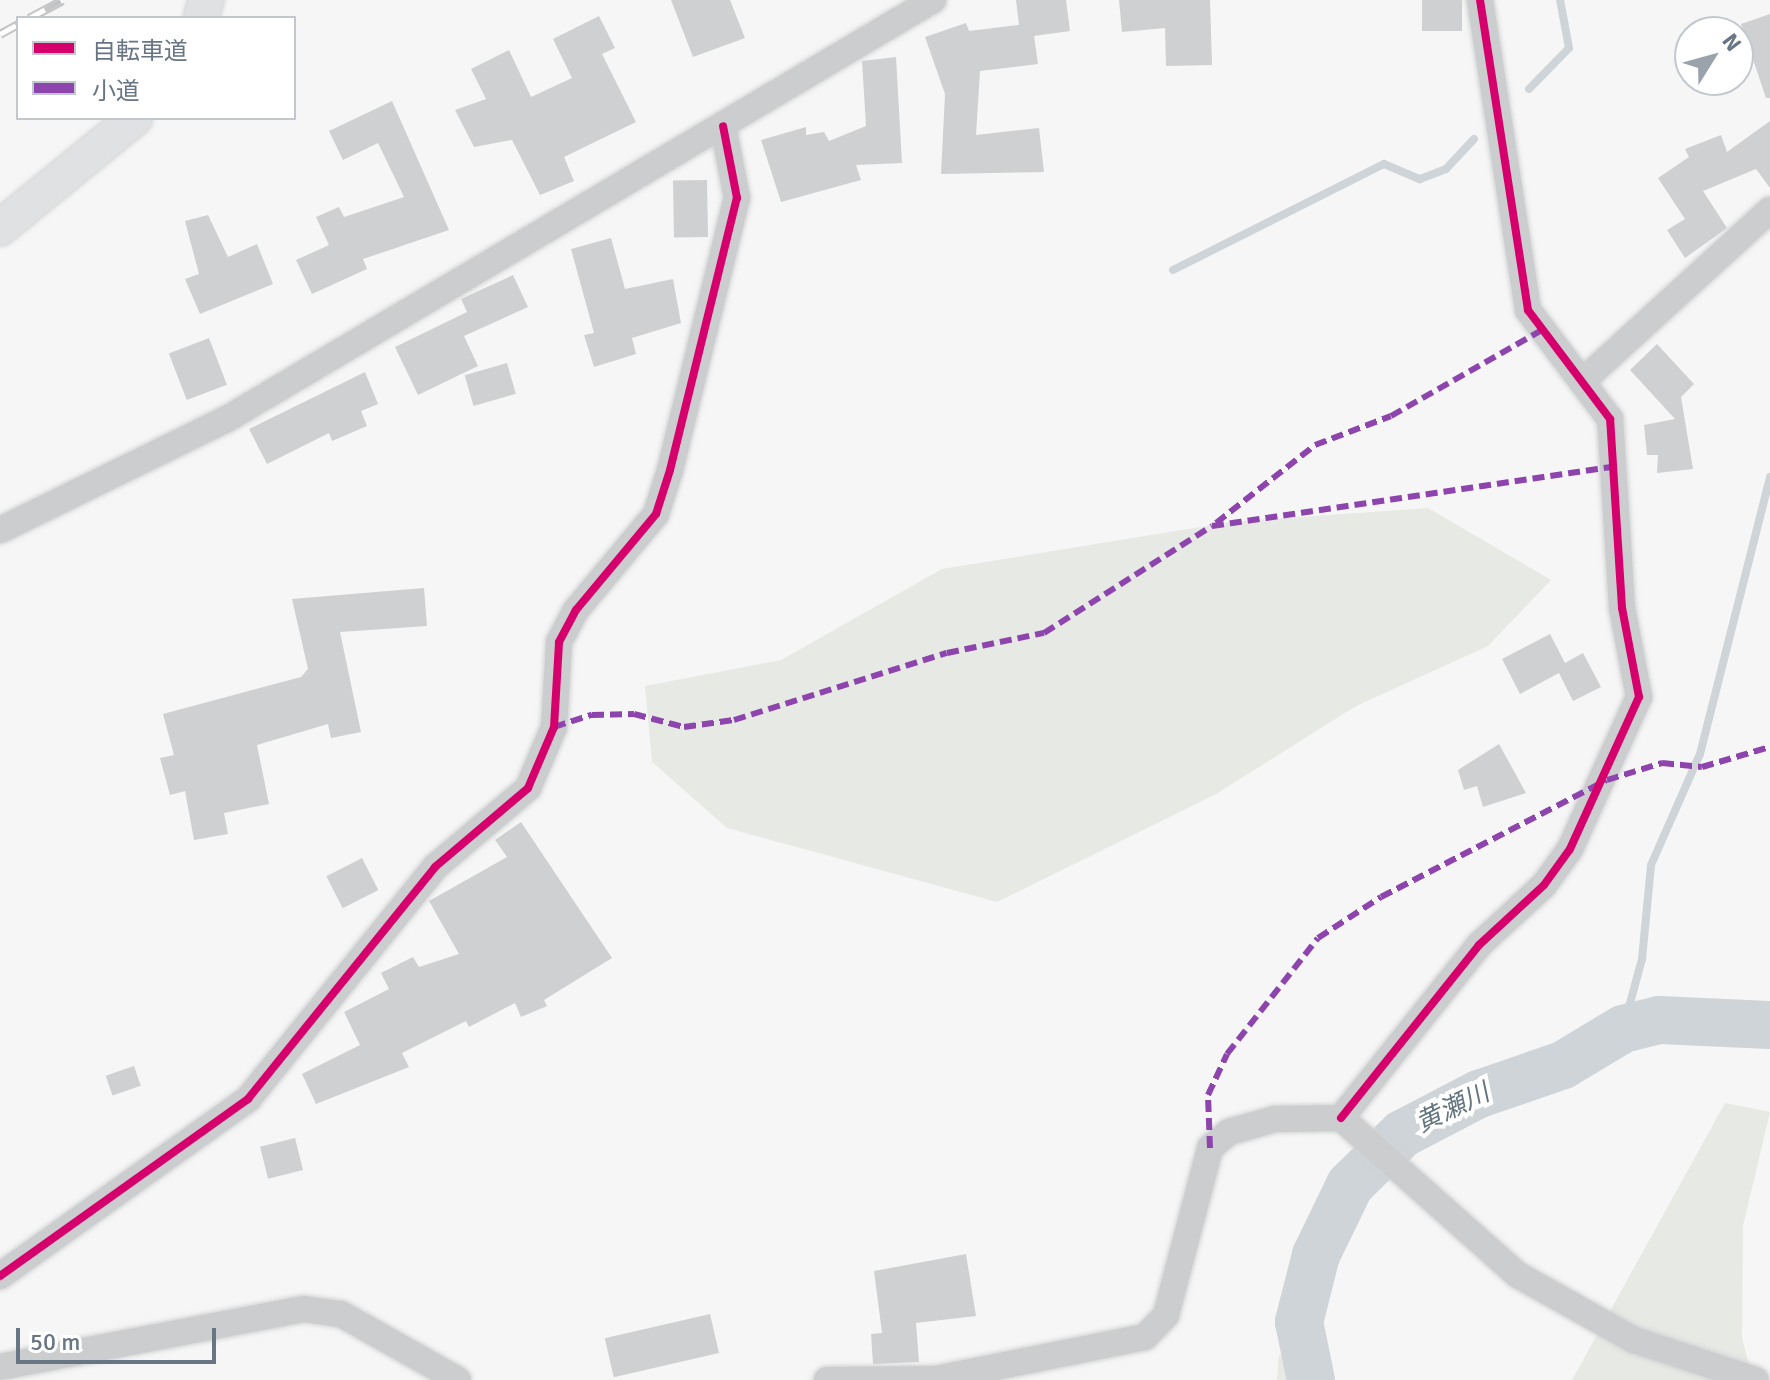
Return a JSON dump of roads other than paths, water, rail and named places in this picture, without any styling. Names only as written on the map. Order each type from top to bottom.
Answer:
[{"type":"main road","points":[[0,228],[133,120]]},
{"type":"street","points":[[0,530],[227,419],[933,0]]},
{"type":"street","points":[[1347,1123],[1479,945],[1544,885],[1570,849],[1639,697],[1622,608],[1610,419],[1586,378],[1528,310],[1480,0]]},
{"type":"street","points":[[0,1276],[248,1099],[435,867],[528,788],[554,727],[559,642],[576,610],[656,514],[670,470],[692,358],[737,198],[723,126]]},
{"type":"street","points":[[1586,378],[1770,210]]},
{"type":"street","points":[[827,1380],[936,1379],[1145,1337],[1166,1315],[1210,1148],[1229,1132],[1275,1119],[1347,1123],[1531,1282],[1634,1340],[1756,1380]]},
{"type":"street","points":[[0,1367],[304,1309],[341,1314],[458,1380]]},
{"type":"waterway","points":[[1529,89],[1569,48],[1560,0]]},
{"type":"waterway","points":[[1173,270],[1384,164],[1420,179],[1446,169],[1474,139]]},
{"type":"waterway","points":[[1623,1029],[1642,959],[1651,865],[1700,754],[1770,477]]},
{"type":"waterway","name":"黄瀬川","points":[[1311,1380],[1299,1322],[1316,1255],[1350,1185],[1402,1134],[1479,1094],[1563,1065],[1623,1029],[1659,1020],[1770,1025]]},
{"type":"railway","points":[[33,16],[63,0]]},
{"type":"railway","points":[[0,34],[16,25]]}]
